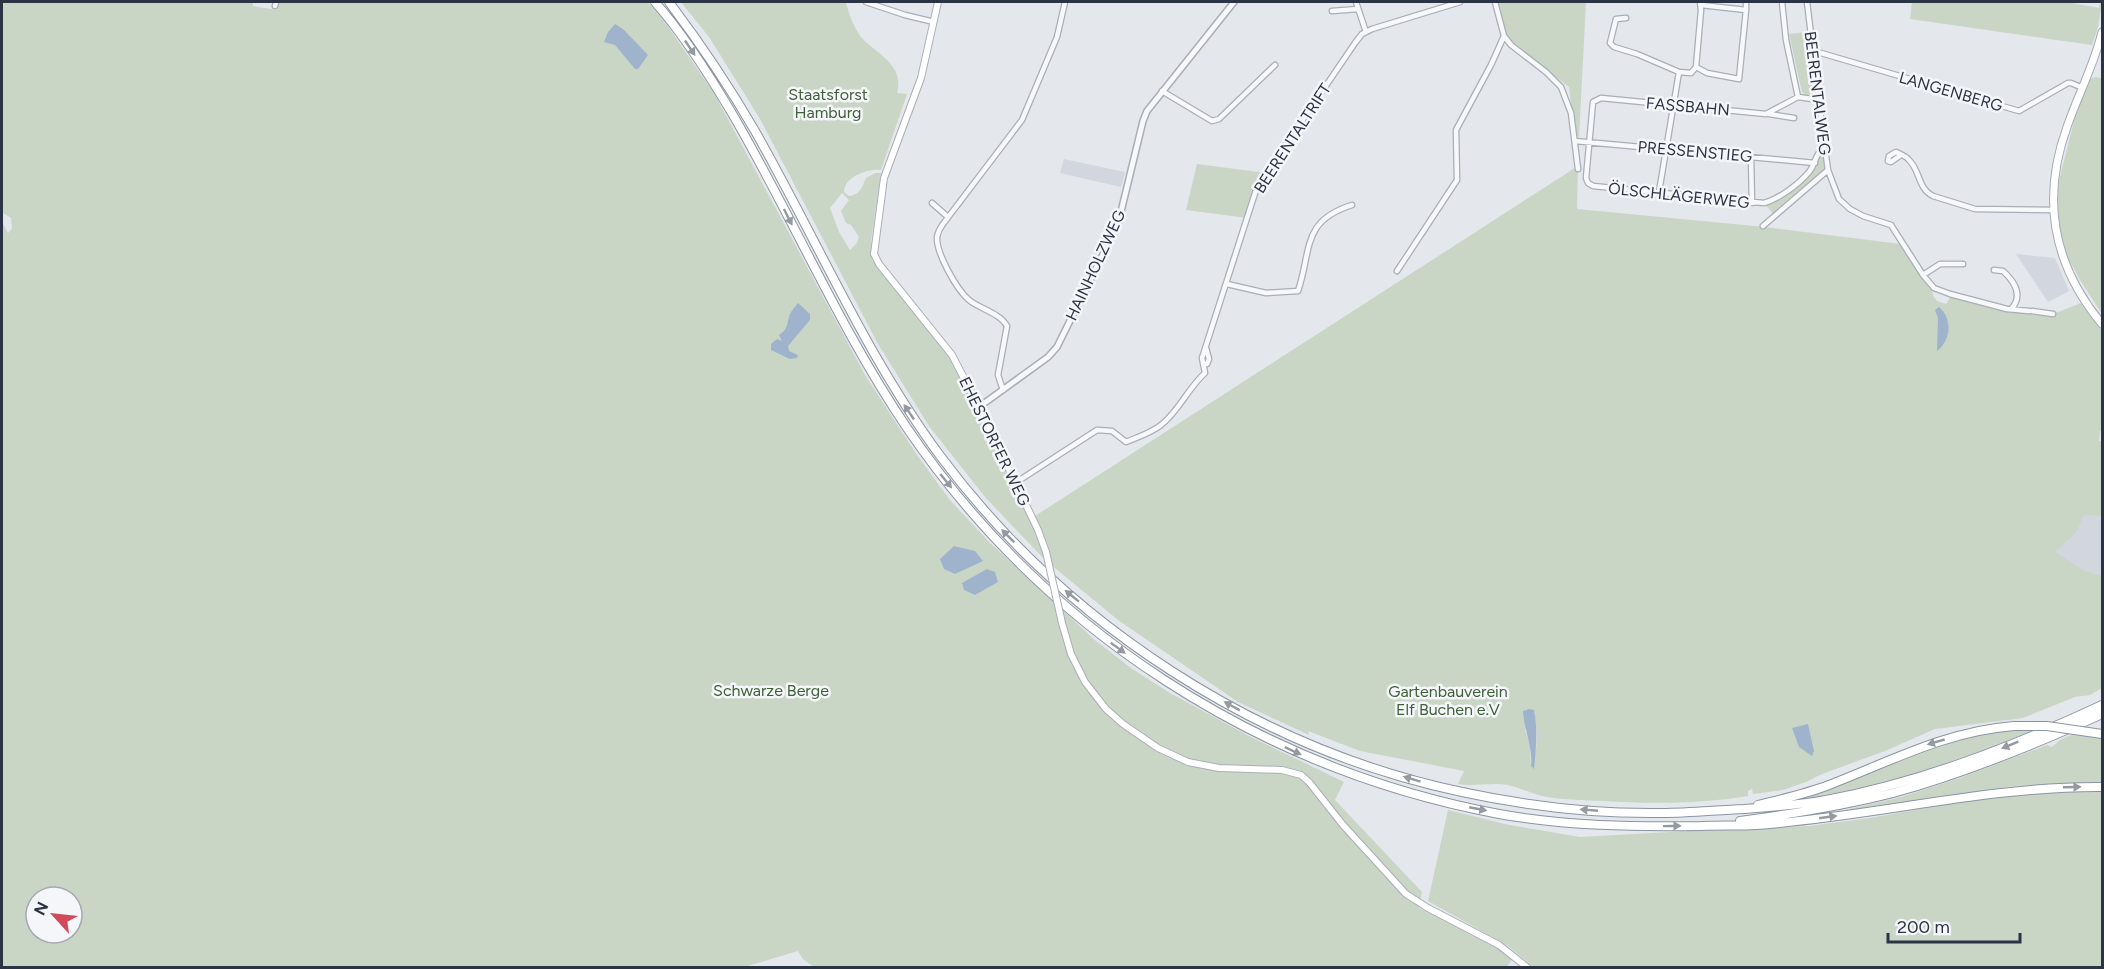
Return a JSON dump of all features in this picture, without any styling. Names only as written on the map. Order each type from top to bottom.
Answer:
[{"type":"highway","points":[[655,2],[689,45],[719,91],[757,156],[863,356],[898,414],[965,505],[1010,555],[1052,594],[1114,645],[1176,687],[1264,737],[1322,764],[1386,786],[1452,804],[1549,820],[1624,826],[1752,825],[1810,820],[2022,790],[2103,787]]},
{"type":"highway","points":[[669,2],[700,43],[743,111],[870,349],[931,443],[968,491],[1008,536],[1061,587],[1120,635],[1174,672],[1247,715],[1329,752],[1419,782],[1497,799],[1594,810],[1660,813],[1770,808],[1826,800],[1910,780],[2004,747],[2103,705]]},
{"type":"highway","points":[[1707,825],[1828,808],[1911,788],[2015,753],[2103,714]]},
{"type":"highway","points":[[1745,808],[1826,786],[1927,744],[1989,728],[2047,726],[2103,734]]},
{"type":"main road","name":"EHESTORFER WEG","points":[[938,2],[921,78],[884,178],[873,252],[876,261],[952,355],[979,407],[1046,552],[1071,654],[1091,691],[1115,718],[1170,755],[1201,766],[1282,770],[1301,775],[1399,887],[1422,904],[1499,945],[1516,956],[1528,968]]},
{"type":"main road","points":[[2103,32],[2066,128],[2056,165],[2053,188],[2056,234],[2064,262],[2086,302],[2103,324]]},
{"type":"street","points":[[866,2],[934,22]]},
{"type":"street","points":[[1003,390],[998,375],[1007,326],[1002,319],[966,297],[944,261],[937,238],[948,217],[1022,120],[1056,39],[1065,2]]},
{"type":"street","name":"HAINHOLZWEG","points":[[979,407],[1048,357],[1059,342],[1118,224],[1147,111],[1234,2]]},
{"type":"street","points":[[1356,2],[1366,32],[1460,2]]},
{"type":"street","points":[[1495,2],[1504,36],[1511,45],[1562,87],[1571,113],[1578,168]]},
{"type":"street","points":[[1696,67],[1707,73],[1739,79],[1746,2]]},
{"type":"street","points":[[1782,2],[1786,40],[1798,97]]},
{"type":"street","name":"BEERENTALWEG","points":[[1763,226],[1828,170],[1807,2]]},
{"type":"street","points":[[1626,18],[1616,19],[1610,43],[1614,47],[1679,72],[1691,73],[1696,67],[1701,3],[1746,10]]},
{"type":"street","points":[[1332,11],[1358,9]]},
{"type":"street","name":"BEERENTALTRIFT","points":[[1015,483],[1097,430],[1112,431],[1126,442],[1155,430],[1173,413],[1197,380],[1205,373],[1204,364],[1207,364],[1209,359],[1206,348],[1257,187],[1357,39],[1366,32]]},
{"type":"street","points":[[1397,271],[1457,180],[1456,130],[1504,36]]},
{"type":"street","name":"LANGENBERG","points":[[1813,53],[1821,53],[2019,111],[2068,83],[2083,88]]},
{"type":"street","points":[[1162,90],[1212,121],[1219,118],[1275,65]]},
{"type":"street","points":[[1659,192],[1679,72]]},
{"type":"street","points":[[1766,114],[1798,97],[1819,100]]},
{"type":"street","name":"FASSBAHN","points":[[1589,141],[1593,102],[1601,98],[1794,118]]},
{"type":"street","name":"PRESSENSTIEG","points":[[1575,141],[1815,163]]},
{"type":"street","name":"ÖLSCHLÄGERWEG","points":[[1589,141],[1586,178],[1593,186],[1752,203],[1772,201],[1802,178],[1815,163],[1819,152],[1825,148]]},
{"type":"street","points":[[1901,155],[1909,160],[1923,187],[1933,196],[1975,209],[2053,210]]},
{"type":"street","points":[[1751,156],[1752,203]]},
{"type":"street","points":[[1828,170],[1839,199],[1863,216],[1892,225],[1923,275],[1934,288],[2007,309],[2053,314]]},
{"type":"street","points":[[932,203],[948,217]]},
{"type":"street","points":[[1227,284],[1266,293],[1298,291],[1309,242],[1321,223],[1332,213],[1352,205]]},
{"type":"street","points":[[1923,275],[1948,262],[1963,264]]},
{"type":"street","points":[[1994,270],[2003,271],[2018,291],[2018,298],[2012,308]]},
{"type":"shaded area","points":[[1064,159],[1125,172],[1121,187],[1060,173]]},
{"type":"shaded area","points":[[2016,254],[2055,258],[2069,291],[2048,302]]},
{"type":"shaded area","points":[[2084,514],[2102,516],[2102,576],[2084,570],[2054,552],[2076,533]]},
{"type":"green space","name":"Schwarze Berge","points":[[2,2],[253,2],[253,6],[277,10],[278,2],[647,2],[658,12],[714,93],[865,375],[917,455],[950,500],[990,543],[1096,641],[1131,668],[1170,693],[1249,736],[1344,782],[1335,800],[1422,892],[1419,908],[1515,955],[1506,968],[815,968],[803,959],[798,951],[741,968],[2,967],[2,222],[8,233],[12,229],[11,218],[3,213]]},
{"type":"green space","points":[[681,2],[846,2],[861,37],[893,67],[897,74],[897,93],[907,94],[881,170],[870,170],[852,178],[844,192],[849,196],[856,194],[866,178],[875,173],[881,173],[871,241],[872,260],[952,360],[1032,518],[1578,166],[1577,209],[1765,227],[1901,244],[1923,280],[1932,290],[1933,296],[1937,301],[1946,304],[1951,296],[2053,314],[2081,303],[2102,330],[2102,431],[2100,431],[2099,441],[2102,441],[2102,516],[2084,515],[2076,533],[2055,552],[2084,570],[2102,576],[2102,688],[2090,695],[2075,697],[2023,718],[1935,729],[1783,790],[1753,794],[1752,789],[1748,791],[1748,796],[1675,803],[1561,799],[1542,796],[1508,785],[1458,784],[1464,771],[1360,751],[1308,731],[1309,735],[1238,702],[1118,620],[1044,559],[985,497],[929,426],[878,344],[760,119],[709,37]],"holes":[[[842,193],[849,200],[841,211],[846,223],[851,225],[859,237],[850,250],[839,232],[830,208]],[[1534,710],[1536,746],[1531,766],[1530,744],[1525,730]]]},
{"type":"green space","points":[[1499,2],[1586,2],[1579,138],[1575,133],[1569,87],[1506,36]]},
{"type":"green space","points":[[1912,2],[2066,2],[2099,8],[2102,2],[2092,45],[1910,19]]},
{"type":"green space","points":[[1807,32],[1814,95],[1806,95],[1802,92],[1789,34]]},
{"type":"green space","points":[[2096,77],[2102,79],[2102,314],[2061,245],[2056,193],[2076,113],[2090,79]]},
{"type":"green space","points":[[1819,151],[1823,153],[1828,170],[1775,216],[1764,203],[1779,195],[1809,172]]},
{"type":"green space","points":[[1197,164],[1266,173],[1260,183],[1248,218],[1186,210]]},
{"type":"green space","points":[[1998,731],[2031,731],[1973,754],[1884,782],[1792,800],[1948,741]]},
{"type":"green space","points":[[2073,734],[2102,738],[2102,782],[2015,786],[1849,811],[1849,809],[1901,797],[1957,779],[2047,745],[2052,747]]},
{"type":"green space","points":[[2102,789],[2102,967],[1534,967],[1508,946],[1428,901],[1448,810],[1509,825],[1580,837],[1809,826],[1870,818],[1992,796]]},
{"type":"water","points":[[615,24],[623,29],[648,55],[638,69],[635,69],[615,45],[604,42],[608,32]]},
{"type":"water","points":[[798,303],[810,314],[810,320],[788,346],[789,351],[798,355],[797,358],[790,359],[771,350],[771,344],[777,339],[782,341],[779,335],[785,329],[790,313]]},
{"type":"water","points":[[1939,307],[1947,317],[1949,329],[1945,341],[1937,351],[1938,318],[1935,310]]},
{"type":"water","points":[[954,546],[975,551],[983,561],[955,574],[944,569],[940,559]]},
{"type":"water","points":[[987,569],[995,572],[998,582],[975,595],[964,590],[962,583]]},
{"type":"water","points":[[1534,710],[1536,725],[1534,769],[1531,766],[1531,752],[1523,711]]},
{"type":"water","points":[[1808,724],[1814,751],[1812,756],[1799,747],[1792,728]]},
{"type":"park label","name":"Staatsforst Hamburg","points":[[828,103]]},
{"type":"park label","name":"Gartenbauverein Elf Buchen e.V","points":[[1448,700]]}]
